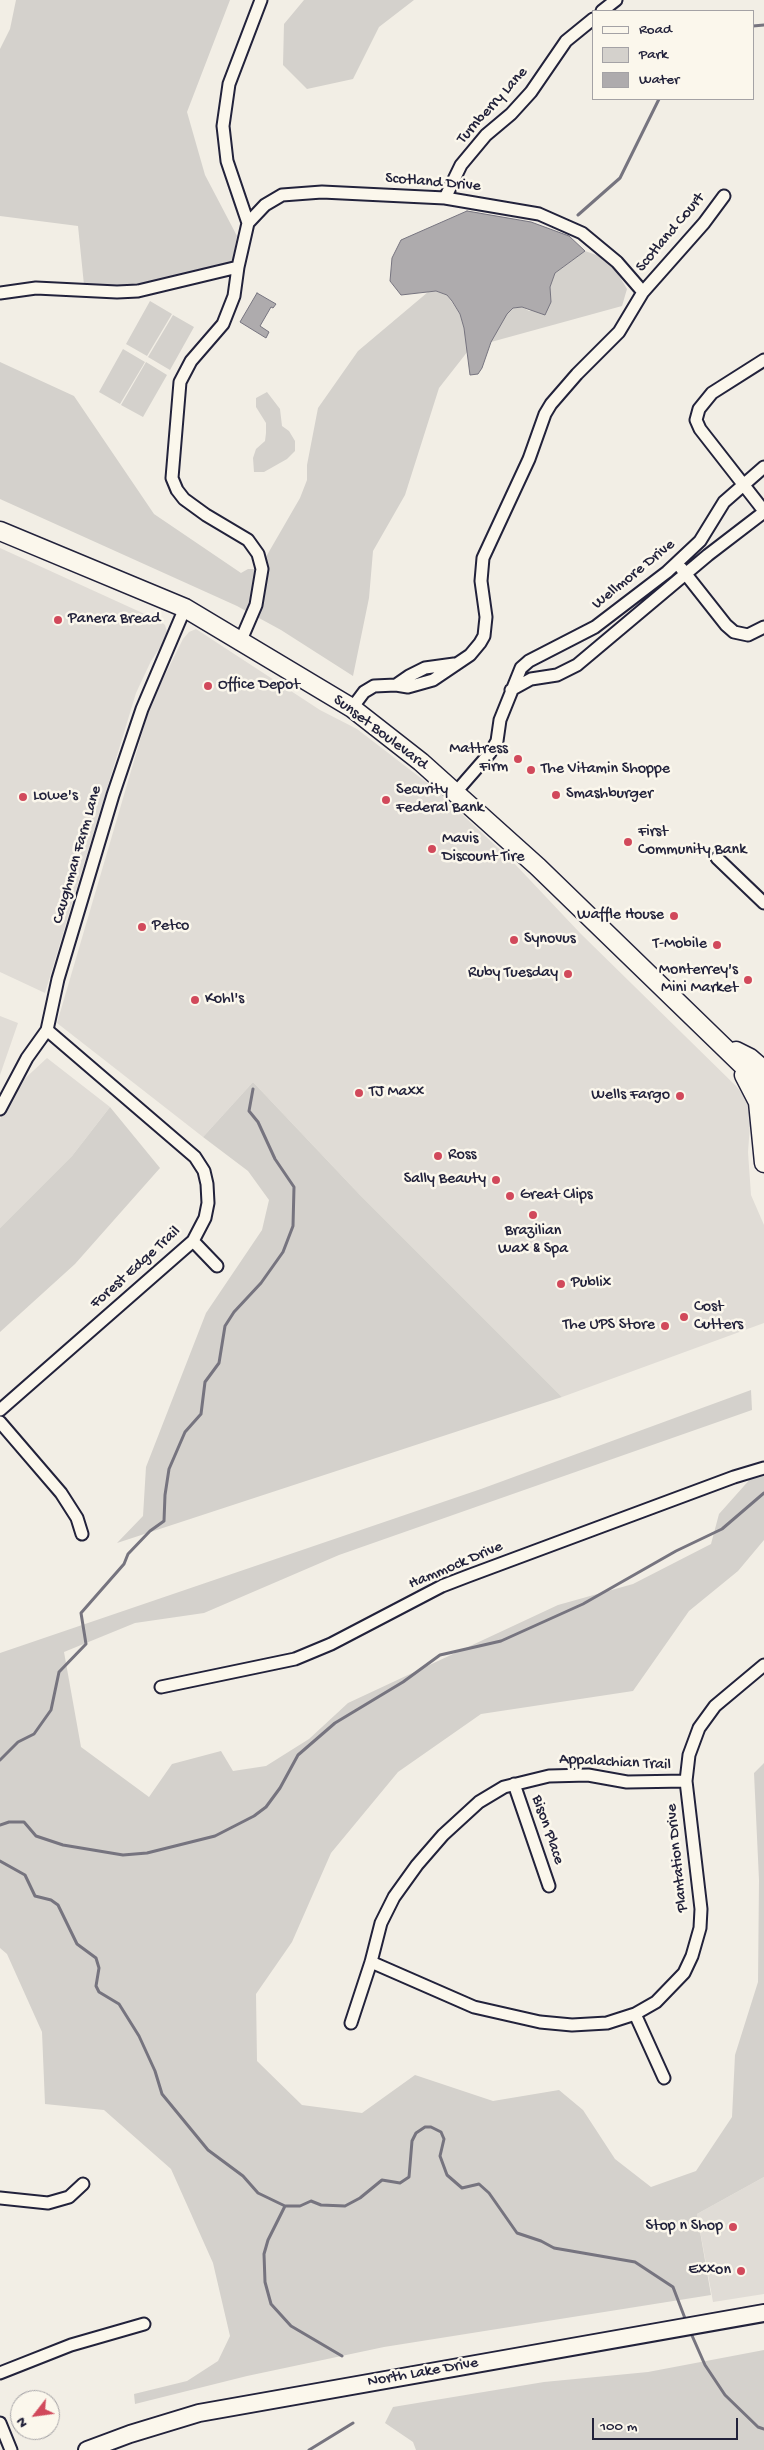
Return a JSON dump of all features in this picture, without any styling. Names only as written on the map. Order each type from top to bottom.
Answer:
[{"type":"main road","name":"Sunset Boulevard","points":[[0,531],[184,608],[241,640],[352,708],[382,730],[456,792],[545,873],[764,1086]]},
{"type":"main road","points":[[724,1048],[750,1058],[764,1070]]},
{"type":"main road","points":[[724,1048],[748,1081],[758,1102],[764,1163]]},
{"type":"main road","name":"North Lake Drive","points":[[87,2450],[198,2413],[387,2379],[705,2326],[764,2313]]},
{"type":"street","points":[[241,640],[256,605],[262,569],[258,554],[248,540],[184,499],[177,490],[172,478],[180,382],[191,361],[223,324],[234,296],[238,267],[248,223],[227,161],[223,126],[229,84],[261,0]]},
{"type":"street","points":[[603,10],[616,0]]},
{"type":"street","name":"Turnberry Lane","points":[[445,198],[454,178],[474,150],[531,92],[566,41],[592,20]]},
{"type":"street","name":"Scotland Drive","points":[[248,223],[274,198],[298,193],[445,198],[539,214],[572,227],[617,262],[643,292]]},
{"type":"street","name":"Scotland Court","points":[[643,292],[704,223],[724,196]]},
{"type":"street","points":[[0,293],[36,288],[117,292],[138,291],[238,267]]},
{"type":"street","points":[[352,708],[364,692],[384,684],[408,687],[426,684],[470,655],[484,636],[486,617],[481,582],[483,558],[529,459],[545,414],[551,404],[577,374],[620,332],[643,292]]},
{"type":"street","points":[[764,360],[712,393],[704,401],[696,415],[700,429],[764,512]]},
{"type":"street","name":"Wellmore Drive","points":[[456,792],[490,753],[497,741],[500,720],[521,668],[529,661],[595,627],[625,606],[678,563],[700,542],[724,502],[764,467]]},
{"type":"street","name":"Wellmore Drive","points":[[511,690],[531,679],[557,675],[577,665],[764,512]]},
{"type":"street","points":[[678,563],[726,625],[734,632],[748,635],[764,627]]},
{"type":"street","name":"Caughman Farm Lane","points":[[0,1108],[27,1058],[47,1030],[58,979],[113,794],[142,709],[184,608]]},
{"type":"street","points":[[717,858],[764,903]]},
{"type":"street","name":"Forest Edge Trail","points":[[0,1410],[193,1241],[205,1218],[208,1204],[208,1184],[204,1171],[195,1157],[47,1030]]},
{"type":"street","points":[[193,1241],[217,1266]]},
{"type":"street","points":[[0,1422],[61,1493],[77,1518],[82,1534]]},
{"type":"street","name":"Hammock Drive","points":[[160,1687],[295,1659],[331,1644],[442,1586],[734,1477],[764,1468]]},
{"type":"street","name":"Plantation Drive","points":[[371,1962],[466,2004],[518,2019],[572,2025],[597,2024],[635,2014],[656,2002],[678,1981],[692,1956],[698,1938],[701,1909],[686,1781],[689,1755],[704,1720],[721,1699],[764,1665]]},
{"type":"street","name":"Appalachian Trail","points":[[351,2024],[371,1962],[381,1923],[394,1897],[417,1865],[464,1814],[495,1791],[539,1777],[569,1774],[588,1775],[627,1782],[686,1781]]},
{"type":"street","name":"Bison Place","points":[[514,1784],[549,1886]]},
{"type":"street","points":[[635,2014],[664,2078]]},
{"type":"street","points":[[0,2198],[48,2203],[69,2197],[83,2184]]},
{"type":"street","points":[[0,2373],[71,2345],[144,2324]]},
{"type":"street","points":[[0,2423],[11,2450]]},
{"type":"shaded area","points":[[0,548],[160,621],[165,625],[167,632],[167,637],[151,661],[136,693],[45,993],[0,972]]},
{"type":"shaded area","points":[[196,629],[320,710],[357,729],[435,789],[513,862],[580,933],[736,1086],[745,1097],[751,1112],[748,1152],[751,1195],[764,1225],[764,1323],[562,1397],[360,1195],[253,1082],[203,1137],[57,1023],[151,703],[183,639],[189,632]]},
{"type":"shaded area","points":[[0,1016],[18,1023],[0,1075]]},
{"type":"shaded area","points":[[47,1058],[110,1107],[72,1156],[0,1228],[0,1119],[20,1083]]},
{"type":"shaded area","points":[[764,2177],[764,2294],[713,2302],[697,2214]]},
{"type":"green space","points":[[16,0],[230,0],[187,112],[205,175],[237,236],[232,263],[135,286],[116,288],[84,285],[78,226],[0,216],[0,49],[10,29]]},
{"type":"green space","points":[[304,0],[414,0],[379,27],[353,79],[307,89],[283,65],[284,24]]},
{"type":"green space","points":[[585,251],[602,257],[618,274],[627,289],[622,306],[491,342],[468,351],[439,388],[405,495],[373,551],[369,598],[353,676],[281,630],[237,606],[0,499],[0,362],[74,396],[154,514],[241,573],[248,569],[259,569],[300,498],[307,480],[307,465],[318,408],[358,351],[428,292],[436,291],[447,295],[460,314],[464,328],[507,314],[513,308],[522,307],[529,311],[551,302],[550,287],[555,273]]},
{"type":"green space","points":[[150,301],[172,314],[147,356],[126,344]]},
{"type":"green space","points":[[173,315],[194,327],[170,370],[148,357]]},
{"type":"green space","points":[[123,349],[145,362],[120,404],[99,392]]},
{"type":"green space","points":[[146,362],[167,375],[143,417],[121,405]]},
{"type":"green space","points":[[267,392],[280,409],[282,426],[289,431],[295,441],[295,451],[287,459],[264,472],[254,472],[253,458],[256,449],[265,441],[266,433],[266,423],[256,407],[256,398]]},
{"type":"green space","points":[[253,1082],[360,1195],[562,1397],[117,1543],[143,1516],[146,1467],[206,1313],[262,1230],[269,1200],[248,1171],[203,1137]]},
{"type":"green space","points":[[110,1107],[160,1168],[75,1264],[0,1332],[0,1228],[72,1156]]},
{"type":"green space","points":[[751,1390],[752,1410],[339,1555],[204,1613],[135,1623],[64,1652],[81,1747],[149,1797],[172,1764],[221,1751],[233,1771],[266,1766],[309,1739],[348,1703],[558,1605],[633,1584],[711,1544],[719,1514],[760,1468],[764,1468],[764,1540],[738,1571],[689,1611],[633,1691],[481,1714],[398,1772],[331,1853],[292,1942],[256,1994],[257,2061],[302,2105],[362,2113],[415,2075],[493,2101],[559,2090],[583,2110],[615,2159],[651,2187],[696,2171],[732,2117],[735,2055],[758,1982],[759,1880],[754,1773],[764,1763],[764,2177],[697,2214],[711,2295],[384,2347],[247,2376],[135,2404],[134,2394],[187,2381],[218,2361],[230,2336],[213,2263],[171,2169],[104,2110],[45,2104],[42,2032],[7,1954],[0,1948],[0,1653],[481,1489]]},
{"type":"green space","points":[[764,2350],[764,2450],[416,2450],[413,2442],[385,2423],[393,2407],[544,2382],[648,2372]]},
{"type":"water","points":[[467,211],[531,222],[569,236],[585,251],[555,273],[550,287],[551,302],[545,315],[522,307],[513,308],[507,314],[491,342],[482,368],[478,374],[470,375],[464,328],[460,314],[447,295],[436,291],[401,295],[390,281],[392,258],[401,240]]},
{"type":"water","points":[[257,293],[276,304],[273,308],[271,307],[260,326],[269,332],[266,338],[240,322]]},
{"type":"waterway","points":[[754,26],[764,25]]},
{"type":"waterway","points":[[578,215],[620,178],[659,100]]},
{"type":"waterway","points":[[0,1760],[18,1742],[34,1734],[51,1710],[59,1672],[86,1644],[81,1613],[124,1564],[128,1554],[150,1531],[164,1521],[169,1469],[185,1432],[201,1414],[205,1382],[219,1363],[225,1326],[234,1312],[261,1283],[283,1252],[293,1226],[294,1187],[275,1159],[258,1122],[249,1111],[253,1089]]},
{"type":"waterway","points":[[0,1825],[9,1822],[24,1822],[36,1836],[63,1845],[123,1855],[147,1853],[215,1836],[254,1816],[266,1807],[280,1788],[298,1755],[335,1723],[403,1682],[440,1655],[501,1641],[583,1604],[676,1551],[722,1529],[764,1493]]},
{"type":"waterway","points":[[0,1861],[25,1875],[35,1896],[51,1900],[58,1905],[77,1944],[96,1958],[99,1968],[96,1986],[99,1992],[119,2004],[139,2036],[155,2071],[162,2094],[208,2150],[243,2176],[258,2193],[285,2206],[300,2206],[311,2201],[321,2205],[345,2206],[360,2198],[382,2180],[400,2183],[409,2177],[412,2141],[416,2133],[425,2127],[431,2127],[441,2132],[444,2139],[440,2156],[447,2175],[462,2188],[479,2184],[489,2193],[517,2233],[541,2241],[554,2248],[635,2262],[673,2287],[686,2321]]},
{"type":"waterway","points":[[285,2206],[268,2240],[264,2254],[265,2282],[271,2304],[291,2326],[342,2356]]},
{"type":"waterway","points":[[690,2331],[705,2365],[725,2395],[758,2427],[764,2429]]},
{"type":"waterway","points":[[309,2450],[353,2423]]},
{"type":"place","name":"Panera Bread","points":[[58,620]]},
{"type":"place","name":"Office Depot","points":[[208,686]]},
{"type":"place","name":"Mattress Firm","points":[[518,759]]},
{"type":"place","name":"The Vitamin Shoppe","points":[[531,770]]},
{"type":"place","name":"Smashburger","points":[[556,795]]},
{"type":"place","name":"Lowe's","points":[[23,797]]},
{"type":"place","name":"Security Federal Bank","points":[[386,800]]},
{"type":"place","name":"First Community Bank","points":[[628,842]]},
{"type":"place","name":"Mavis Discount Tire","points":[[432,849]]},
{"type":"place","name":"Waffle House","points":[[674,916]]},
{"type":"place","name":"Petco","points":[[142,927]]},
{"type":"place","name":"Synovus","points":[[514,940]]},
{"type":"place","name":"T-Mobile","points":[[717,945]]},
{"type":"place","name":"Ruby Tuesday","points":[[568,974]]},
{"type":"place","name":"Monterrey's Mini Market","points":[[748,980]]},
{"type":"place","name":"Kohl's","points":[[195,1000]]},
{"type":"place","name":"TJ Maxx","points":[[359,1093]]},
{"type":"place","name":"Wells Fargo","points":[[680,1096]]},
{"type":"place","name":"Ross","points":[[438,1156]]},
{"type":"place","name":"Sally Beauty","points":[[496,1180]]},
{"type":"place","name":"Great Clips","points":[[510,1196]]},
{"type":"place","name":"Brazilian Wax & Spa","points":[[533,1215]]},
{"type":"place","name":"Publix","points":[[561,1284]]},
{"type":"place","name":"Cost Cutters","points":[[684,1317]]},
{"type":"place","name":"The UPS Store","points":[[665,1326]]},
{"type":"place","name":"Stop n Shop","points":[[733,2227]]},
{"type":"place","name":"Exxon","points":[[741,2271]]}]
